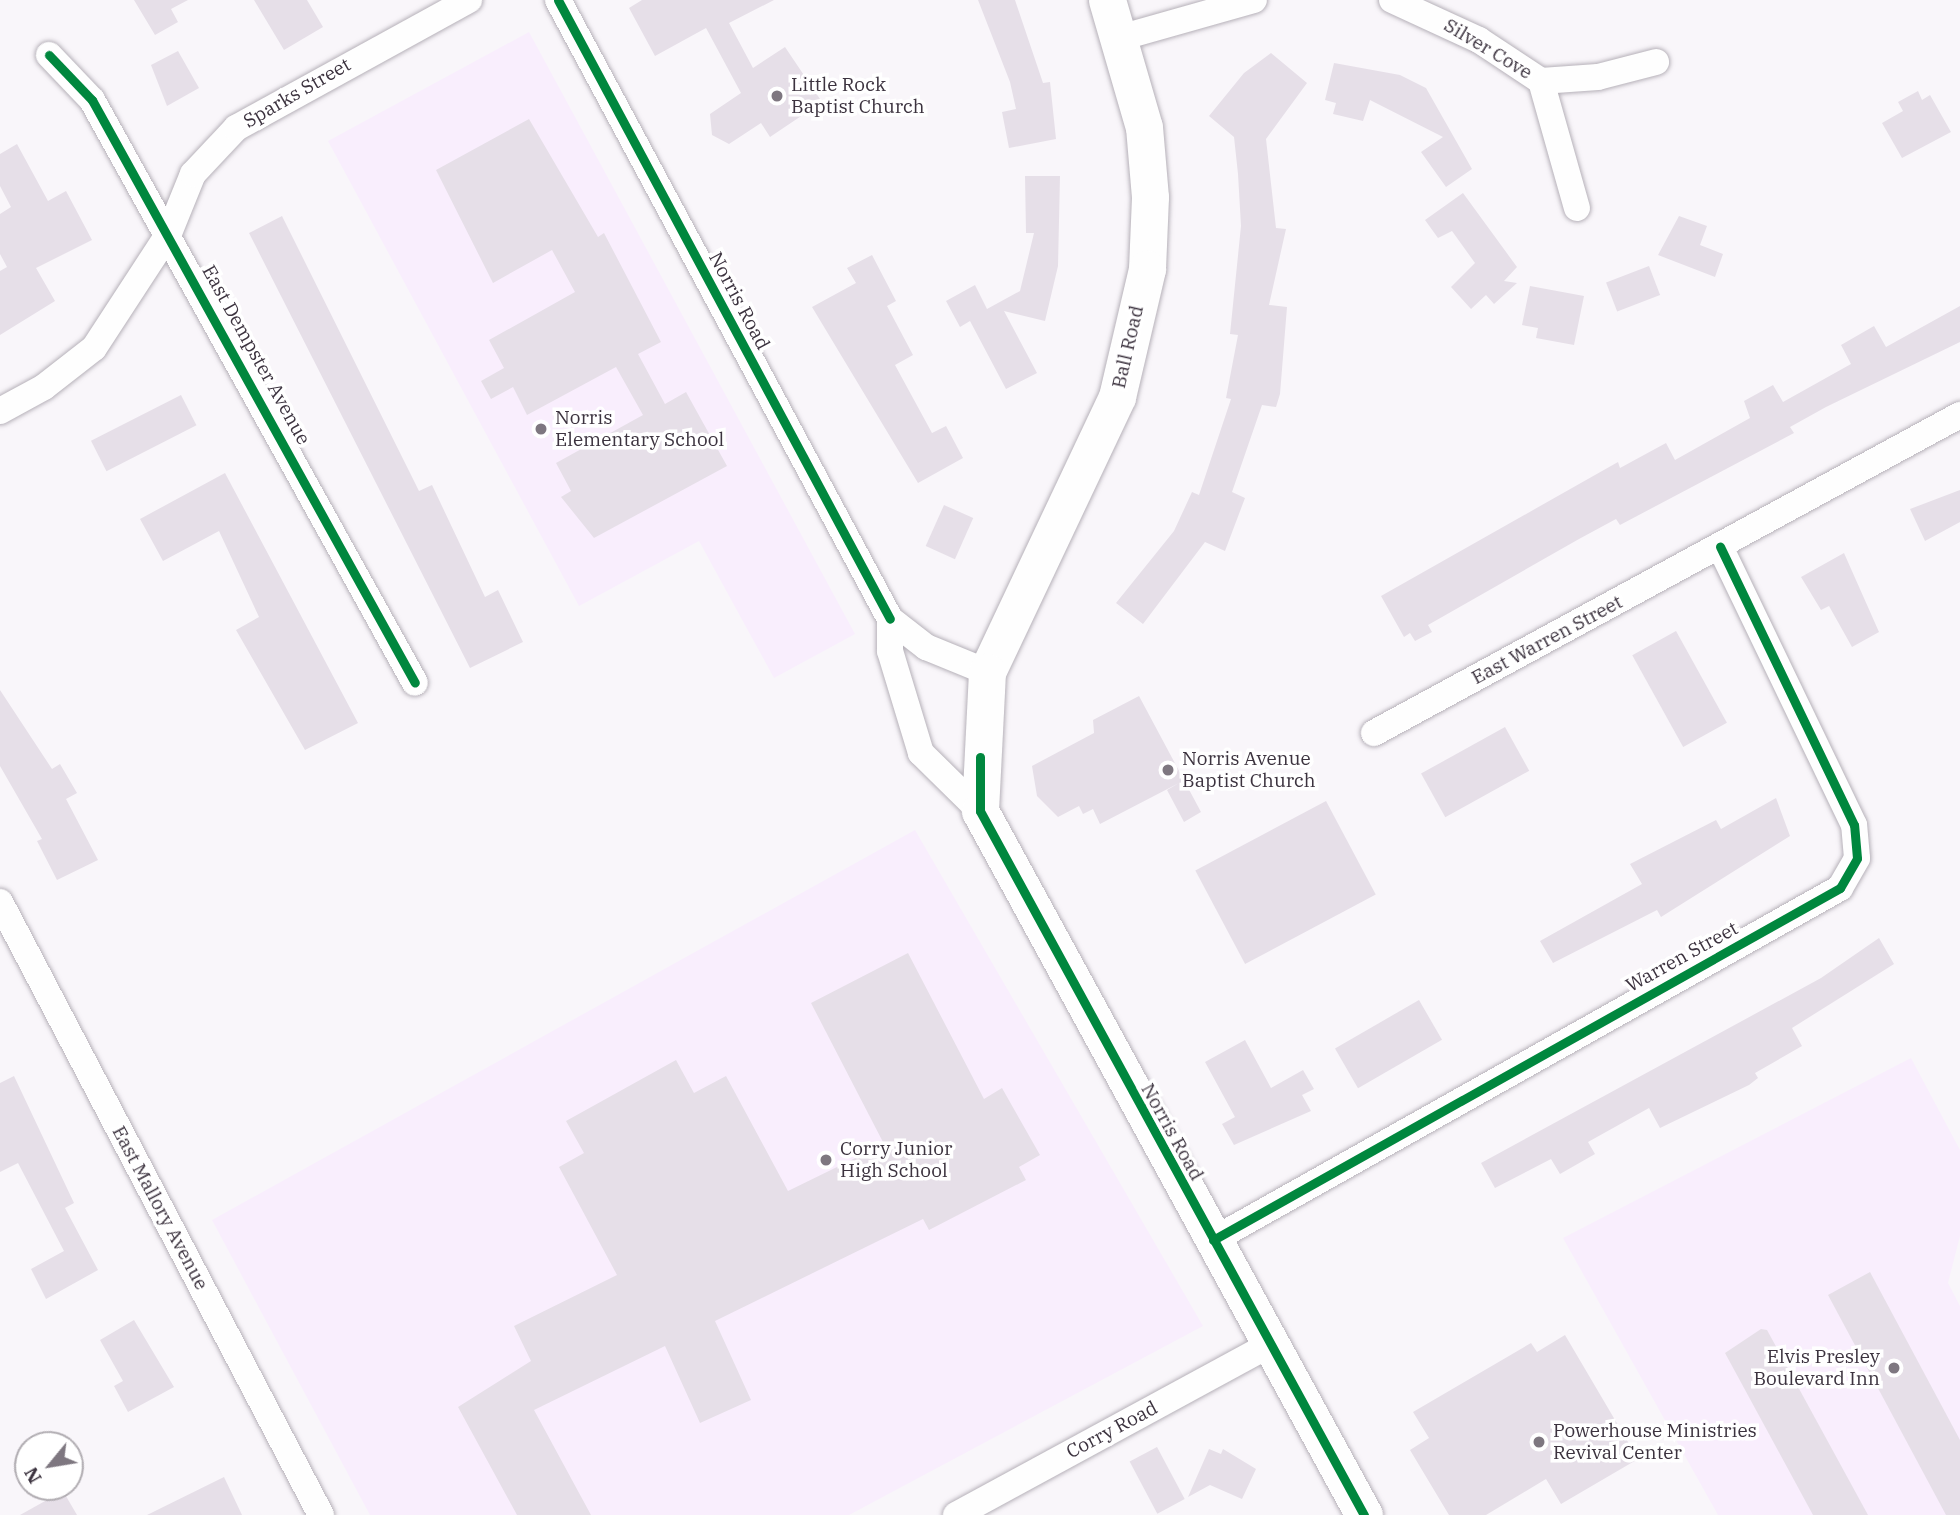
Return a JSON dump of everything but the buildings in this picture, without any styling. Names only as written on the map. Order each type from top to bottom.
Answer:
[{"type":"main road","name":"Ball Road","points":[[987,672],[1117,397],[1147,269],[1144,127],[1123,37],[1107,0]]},
{"type":"main road","points":[[980,811],[987,672]]},
{"type":"main road","name":"Norris Road","points":[[980,811],[1213,1240],[1267,1346],[1364,1515]]},
{"type":"street","name":"Sparks Street","points":[[0,411],[44,387],[94,348],[169,233],[193,174],[236,128],[469,0]]},
{"type":"street","name":"Norris Road","points":[[558,0],[890,620],[926,647],[987,672]]},
{"type":"street","points":[[1123,37],[1254,0]]},
{"type":"street","name":"Silver Cove","points":[[1392,0],[1479,40],[1541,81],[1577,208]]},
{"type":"street","name":"East Dempster Avenue","points":[[49,55],[92,100],[169,233],[415,683]]},
{"type":"street","points":[[1541,81],[1598,77],[1656,62]]},
{"type":"street","points":[[1720,547],[1960,415]]},
{"type":"street","name":"East Warren Street","points":[[1374,733],[1720,547]]},
{"type":"street","name":"Warren Street","points":[[1213,1240],[1840,888],[1857,858],[1854,825],[1720,547]]},
{"type":"street","name":"Norris Road","points":[[890,620],[890,651],[921,753],[980,811]]},
{"type":"street","name":"East Mallory Avenue","points":[[0,902],[321,1515]]},
{"type":"street","name":"Corry Road","points":[[956,1515],[1267,1346]]},
{"type":"shaded area","points":[[529,32],[855,634],[774,678],[699,541],[579,606],[328,141]]},
{"type":"shaded area","points":[[915,830],[1203,1326],[849,1515],[370,1515],[212,1220]]},
{"type":"shaded area","points":[[1911,1058],[1960,1150],[1960,1236],[1948,1283],[1960,1306],[1960,1515],[1718,1515],[1563,1238]]},
{"type":"cycle path","points":[[558,0],[890,619]]},
{"type":"cycle path","points":[[49,55],[92,100],[415,683]]},
{"type":"cycle path","points":[[1213,1240],[1840,888],[1857,858],[1854,825],[1720,547]]},
{"type":"cycle path","points":[[980,757],[980,811],[1364,1515]]},
{"type":"place","name":"Little Rock Baptist Church","points":[[777,96]]},
{"type":"place","name":"Norris Elementary School","points":[[541,429]]},
{"type":"place","name":"Norris Avenue Baptist Church","points":[[1168,770]]},
{"type":"place","name":"Corry Junior High School","points":[[826,1160]]},
{"type":"place","name":"Elvis Presley Boulevard Inn","points":[[1894,1368]]},
{"type":"place","name":"Powerhouse Ministries Revival Center","points":[[1539,1442]]}]
